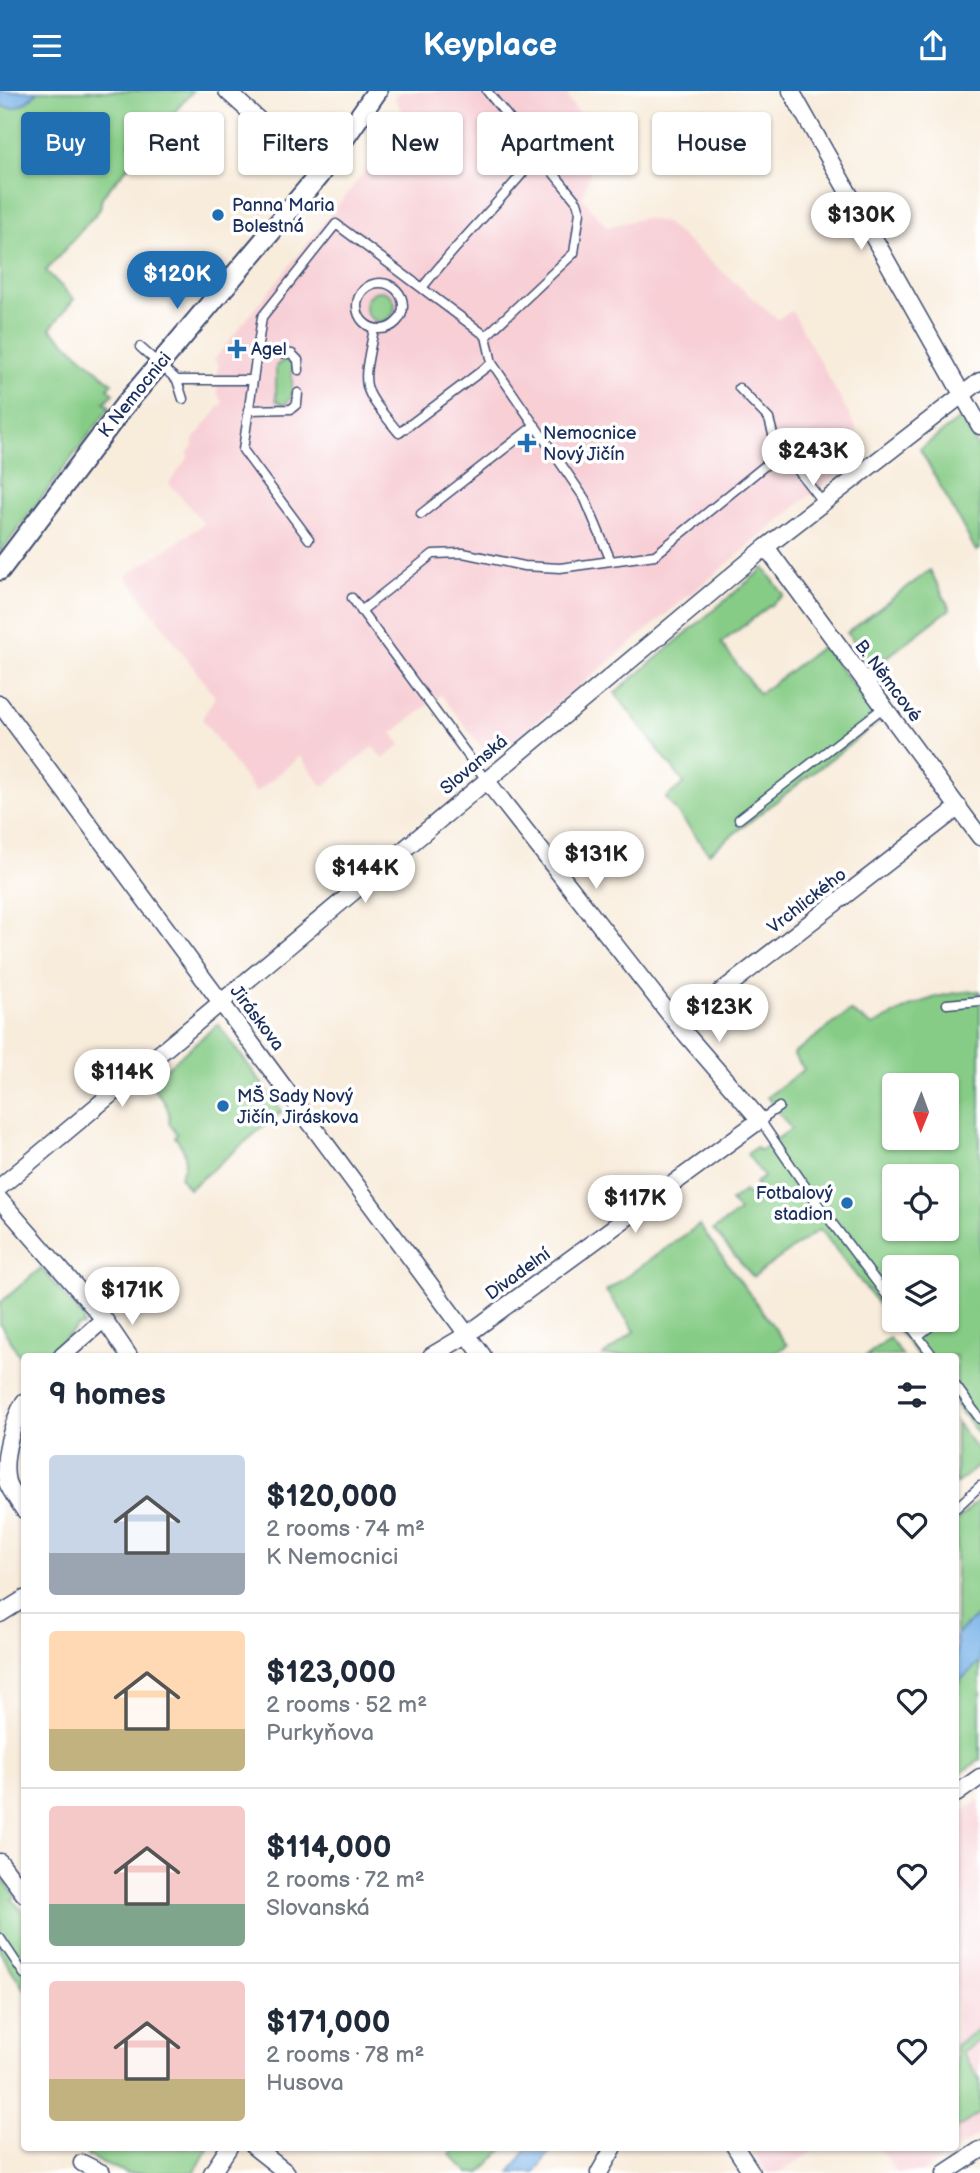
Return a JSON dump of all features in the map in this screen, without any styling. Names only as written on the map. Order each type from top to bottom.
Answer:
[{"type":"street","points":[[227,91],[250,112]]},
{"type":"street","name":"K Nemocnici","points":[[353,126],[377,91]]},
{"type":"street","points":[[791,91],[980,426]]},
{"type":"street","name":"K Nemocnici","points":[[0,570],[159,364],[319,175]]},
{"type":"street","name":"Slovanská","points":[[0,1187],[822,503],[878,453],[980,381]]},
{"type":"street","name":"B. Němcové","points":[[766,547],[980,837]]},
{"type":"street","name":"Jiráskova","points":[[0,704],[481,1353]]},
{"type":"street","points":[[486,780],[678,1025],[760,1120]]},
{"type":"street","name":"Vrchlického","points":[[678,1025],[959,807]]},
{"type":"street","name":"Divadelní","points":[[436,1353],[468,1334],[760,1120]]},
{"type":"street","points":[[0,1200],[104,1319],[127,1353]]},
{"type":"street","points":[[65,1353],[104,1319]]},
{"type":"street","points":[[21,1407],[15,1417],[9,1441],[7,1481],[21,1505]]},
{"type":"street","points":[[0,1614],[21,1601]]},
{"type":"street","points":[[959,1792],[980,1777]]},
{"type":"street","points":[[0,1862],[21,1890]]},
{"type":"street","points":[[945,2173],[980,2150]]},
{"type":"street","points":[[212,2173],[226,2151]]},
{"type":"street","points":[[259,2151],[287,2173]]},
{"type":"street","points":[[599,2173],[612,2151]]},
{"type":"street","points":[[738,2151],[752,2173]]},
{"type":"street","points":[[82,2163],[102,2173]]},
{"type":"lane","points":[[486,91],[502,112]]},
{"type":"lane","points":[[422,288],[456,244],[508,193],[522,175]]},
{"type":"lane","points":[[486,336],[574,253],[580,212],[577,202],[554,175]]},
{"type":"lane","points":[[309,539],[243,450],[262,317],[336,224],[486,336],[492,363],[585,499],[611,561]]},
{"type":"lane","points":[[401,294],[386,283],[369,286],[358,300],[360,318],[374,328],[392,326],[403,312],[401,294],[411,280]]},
{"type":"lane","points":[[374,328],[364,381],[368,395],[399,433],[492,363]]},
{"type":"lane","points":[[140,347],[177,380],[183,399]]},
{"type":"lane","points":[[257,351],[292,354],[298,360],[299,370]]},
{"type":"lane","points":[[177,380],[253,380]]},
{"type":"lane","points":[[739,388],[769,419],[774,438],[822,503]]},
{"type":"lane","points":[[248,410],[291,409],[297,404],[298,393]]},
{"type":"lane","points":[[421,514],[535,425]]},
{"type":"lane","points":[[361,611],[433,554],[463,553],[524,566],[560,568],[655,555],[783,451]]},
{"type":"lane","points":[[352,598],[486,780]]},
{"type":"lane","points":[[739,819],[884,707]]},
{"type":"lane","points":[[947,1004],[980,1001]]},
{"type":"lane","points":[[779,1107],[760,1120],[814,1199],[882,1289]]},
{"type":"lane","points":[[915,1332],[931,1353]]},
{"type":"lane","points":[[918,1336],[923,1332]]},
{"type":"lane","points":[[959,1390],[980,1419]]},
{"type":"lane","points":[[959,1505],[980,1486]]},
{"type":"lane","points":[[0,1938],[21,1970]]},
{"type":"shaded area","name":"Nemocnice Nový Jičín","points":[[400,91],[569,91],[568,99],[578,112],[477,112],[477,175],[589,175],[582,198],[607,227],[643,218],[666,223],[777,319],[792,311],[857,429],[854,432],[868,451],[808,497],[491,759],[441,695],[392,733],[401,745],[383,759],[373,747],[323,787],[300,756],[256,793],[202,719],[215,697],[126,576],[204,524],[169,483],[189,456],[187,454],[194,444],[192,442],[223,402],[217,393],[218,364],[214,360],[367,169],[367,175],[463,175],[463,112],[403,112],[394,98]]},
{"type":"shaded area","points":[[980,1799],[980,2134],[959,2148],[959,1815]]},
{"type":"shaded area","points":[[753,2151],[814,2151],[779,2173],[767,2173]]},
{"type":"shaded area","points":[[882,2151],[954,2151],[920,2173],[896,2173]]},
{"type":"green space","points":[[0,91],[193,91],[174,112],[124,112],[124,171],[102,197],[100,209],[46,271],[74,299],[50,329],[112,383],[108,388],[114,394],[104,402],[110,407],[0,553]]},
{"type":"green space","points":[[380,291],[391,295],[395,306],[391,317],[380,321],[369,317],[365,306],[369,295]]},
{"type":"green space","points":[[285,359],[292,363],[292,397],[284,405],[276,400],[276,366]]},
{"type":"green space","points":[[961,418],[980,451],[980,549],[976,551],[920,449]]},
{"type":"green space","points":[[764,568],[784,595],[721,643],[759,694],[823,646],[880,721],[709,853],[666,798],[684,783],[615,693]]},
{"type":"green space","points":[[930,570],[950,609],[874,667],[847,633]]},
{"type":"green space","name":"Fotbalový stadion","points":[[980,991],[980,1436],[959,1409],[959,1353],[916,1353],[899,1332],[959,1332],[959,1255],[882,1255],[882,1309],[820,1229],[753,1277],[713,1230],[739,1212],[731,1201],[744,1191],[748,1195],[758,1187],[755,1183],[764,1177],[747,1154],[756,1147],[760,1151],[791,1129],[767,1097],[804,1069],[793,1054],[850,1011],[873,1026],[898,1012],[938,997]]},
{"type":"green space","name":"MŠ Sady Nový Jičín, Jiráskova","points":[[218,1024],[282,1111],[189,1189],[180,1177],[185,1161],[184,1151],[169,1123],[167,1106],[149,1083]]},
{"type":"green space","points":[[699,1225],[787,1345],[775,1353],[607,1353],[635,1331],[606,1291]]},
{"type":"green space","points":[[41,1268],[84,1318],[83,1326],[78,1326],[58,1345],[55,1353],[21,1353],[21,1358],[0,1324],[0,1303]]},
{"type":"green space","points":[[889,1338],[901,1353],[870,1353]]},
{"type":"green space","points":[[959,1426],[980,1453],[980,1465],[959,1482]]},
{"type":"green space","points":[[980,1499],[980,1613],[959,1632],[959,1518]]},
{"type":"green space","points":[[980,1662],[980,1760],[959,1774],[959,1681]]},
{"type":"green space","points":[[0,1875],[16,1896],[12,1899],[21,1910],[21,1984],[0,1952]]},
{"type":"green space","points":[[980,2028],[980,2040],[962,2052],[980,2080],[980,2113],[959,2127],[959,2043]]},
{"type":"green space","points":[[90,2151],[207,2151],[194,2173],[127,2173],[87,2156]]},
{"type":"green space","points":[[453,2151],[501,2151],[481,2173],[469,2173],[450,2154]]},
{"type":"water","points":[[0,91],[38,91],[25,103],[10,108],[0,105]]},
{"type":"water","points":[[980,1613],[980,1662],[959,1681],[959,1632]]},
{"type":"water","points":[[525,2151],[550,2151],[535,2173],[510,2173]]},
{"type":"place","name":"Panna Maria Bolestná","points":[[218,215]]},
{"type":"place","name":"Agel","points":[[237,349]]},
{"type":"place","name":"Nemocnice Nový Jičín","points":[[527,443]]},
{"type":"place","name":"MŠ Sady Nový Jičín, Jiráskova","points":[[223,1106]]},
{"type":"place","name":"Fotbalový stadion","points":[[847,1203]]}]
